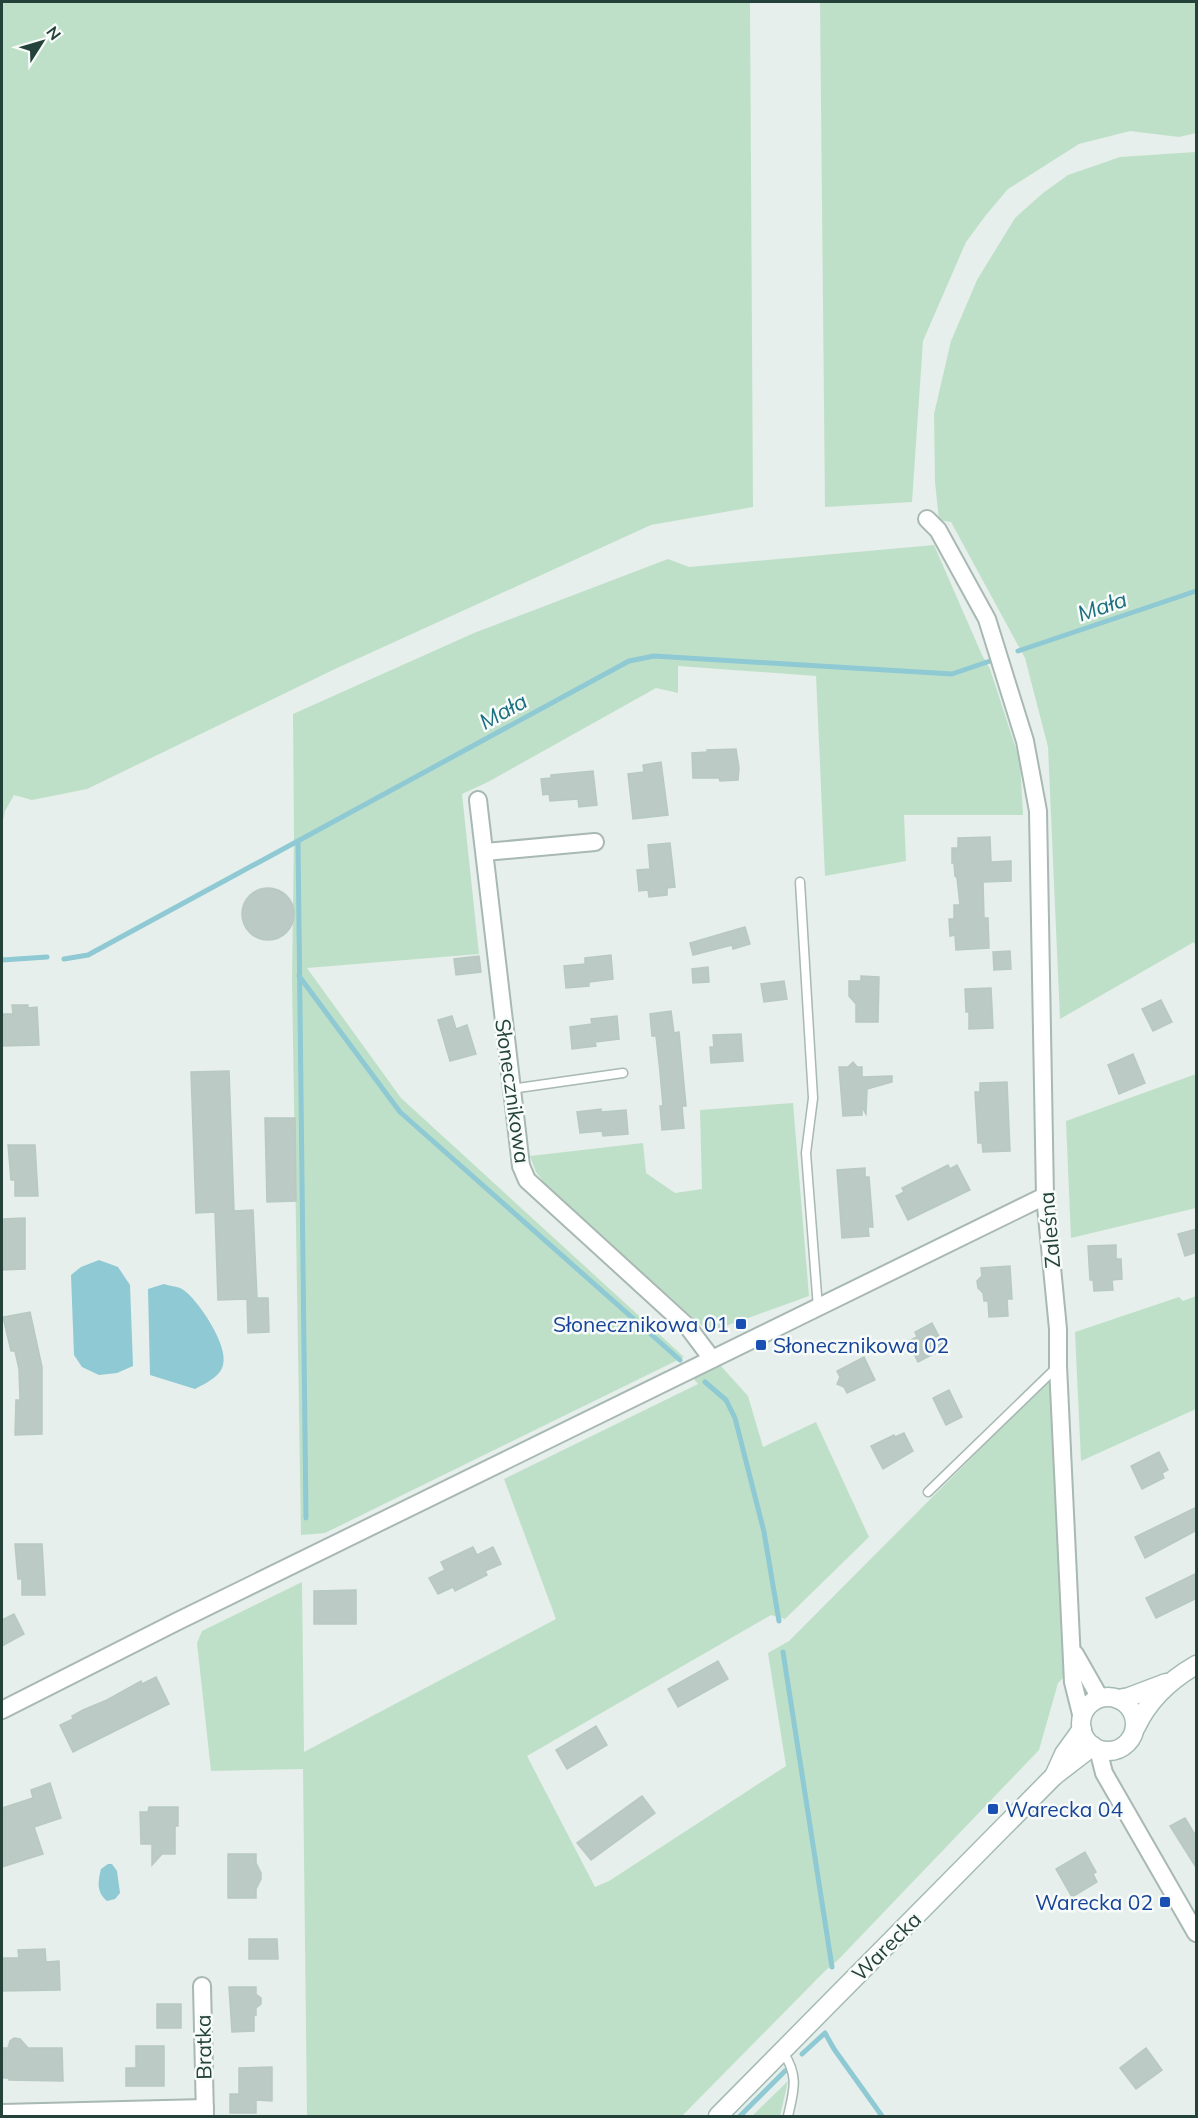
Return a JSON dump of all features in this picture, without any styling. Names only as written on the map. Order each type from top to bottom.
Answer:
[{"type":"street","name":"Zaleśna","points":[[927,519],[938,530],[987,619],[1025,741],[1038,811],[1046,1196],[1058,1329],[1073,1682],[1082,1723]]},
{"type":"street","name":"Słonecznikowa","points":[[478,800],[519,1156],[527,1180],[688,1327],[712,1359]]},
{"type":"street","points":[[485,852],[595,842]]},
{"type":"street","points":[[2,1710],[178,1621],[1046,1196]]},
{"type":"street","name":"Zaleśna","points":[[1072,1648],[1094,1691],[1100,1698]]},
{"type":"street","points":[[1118,1699],[1168,1683],[1197,1665]]},
{"type":"street","points":[[1136,1727],[1130,1707],[1118,1699],[1109,1697],[1100,1698],[1088,1706],[1082,1723],[1088,1741],[1100,1748],[1124,1746],[1134,1734],[1149,1705],[1168,1683]]},
{"type":"street","name":"Warecka","points":[[1054,1776],[1082,1723]]},
{"type":"street","points":[[1100,1748],[1104,1773],[1197,1932]]},
{"type":"street","name":"Warecka","points":[[718,2116],[1054,1776],[1100,1748]]},
{"type":"street","name":"Bratka","points":[[2,2113],[205,2112],[202,1986]]},
{"type":"lane","points":[[800,882],[813,1098],[806,1153],[819,1308]]},
{"type":"lane","points":[[511,1089],[623,1074]]},
{"type":"lane","points":[[928,1492],[1058,1366]]},
{"type":"lane","points":[[783,2052],[792,2066],[794,2075],[788,2116]]},
{"type":"green space","points":[[2,2],[750,2],[753,507],[651,525],[335,669],[87,789],[32,800],[14,795],[5,811],[2,826]]},
{"type":"green space","points":[[820,2],[1196,2],[1196,133],[1179,137],[1130,131],[1079,144],[1008,189],[966,242],[923,341],[912,502],[825,507]]},
{"type":"green space","points":[[1196,152],[1196,950],[1194,942],[1060,1019],[1048,747],[1025,658],[951,522],[939,520],[935,482],[934,414],[951,341],[977,280],[1015,218],[1068,175],[1120,157]]},
{"type":"green space","points":[[934,545],[990,669],[1020,761],[1023,815],[904,815],[906,861],[825,876],[816,676],[678,666],[678,693],[656,688],[488,782],[462,794],[479,954],[307,968],[401,1098],[684,1357],[325,1533],[301,1535],[292,979],[293,714],[474,633],[668,559],[689,567]]},
{"type":"green space","points":[[1196,1074],[1196,1208],[1071,1238],[1066,1121]]},
{"type":"green space","points":[[793,1103],[809,1296],[709,1332],[550,1190],[536,1172],[530,1156],[643,1143],[646,1173],[675,1193],[702,1189],[700,1110]]},
{"type":"green space","points":[[1196,1296],[1196,1409],[1081,1461],[1075,1332],[1179,1297],[1183,1301]]},
{"type":"green space","points":[[721,1366],[748,1396],[763,1447],[816,1422],[869,1537],[785,1619],[771,1615],[527,1756],[595,1887],[609,1881],[786,1766],[768,1653],[789,1641],[1049,1380],[1067,1674],[1058,1683],[1039,1750],[838,1960],[682,2116],[307,2116],[303,1769],[211,1771],[197,1643],[202,1631],[302,1582],[304,1752],[556,1619],[504,1479],[698,1384],[693,1378]]},
{"type":"green space","points":[[788,2081],[780,2116],[752,2116]]},
{"type":"water","points":[[99,1260],[118,1267],[130,1285],[133,1366],[117,1373],[99,1375],[82,1367],[74,1355],[71,1275],[81,1267]]},
{"type":"water","points":[[164,1284],[180,1288],[196,1302],[217,1335],[224,1357],[219,1373],[195,1389],[150,1375],[148,1289]]},
{"type":"water","points":[[112,1864],[117,1871],[120,1893],[115,1899],[107,1901],[99,1890],[99,1882],[101,1869]]},
{"type":"building","points":[[736,749],[738,780],[693,778],[692,753]]},
{"type":"building","points":[[661,762],[668,815],[633,819],[628,774],[644,772],[643,765]]},
{"type":"building","points":[[593,771],[597,805],[579,807],[578,799],[550,801],[549,794],[543,795],[541,779],[551,778],[551,775]]},
{"type":"building","points":[[990,837],[991,862],[1011,861],[1011,881],[983,882],[984,918],[988,918],[989,948],[956,950],[955,935],[950,936],[949,919],[954,919],[954,905],[960,905],[957,878],[954,863],[952,863],[952,848],[958,848],[958,838]]},
{"type":"building","points":[[670,843],[675,887],[667,888],[667,895],[649,897],[648,890],[639,891],[637,870],[650,869],[648,845]]},
{"type":"building","points":[[263,888],[273,888],[283,892],[290,899],[294,914],[290,929],[283,936],[273,940],[263,940],[253,936],[246,929],[242,919],[242,909],[246,899],[253,892]]},
{"type":"building","points":[[745,927],[750,944],[733,949],[732,945],[693,955],[690,943]]},
{"type":"building","points":[[1010,951],[1011,969],[994,970],[993,952]]},
{"type":"building","points":[[611,955],[613,979],[589,982],[589,986],[566,988],[564,966],[585,964],[585,958]]},
{"type":"building","points":[[479,956],[481,972],[456,975],[454,959]]},
{"type":"building","points":[[708,967],[709,982],[693,983],[692,969]]},
{"type":"building","points":[[861,976],[879,977],[878,1022],[856,1022],[856,1004],[849,996],[849,981],[861,981]]},
{"type":"building","points":[[784,981],[787,999],[764,1002],[761,984]]},
{"type":"building","points":[[991,988],[993,1028],[969,1029],[965,989]]},
{"type":"building","points":[[1161,1000],[1172,1022],[1153,1031],[1142,1009]]},
{"type":"building","points":[[12,1005],[37,1007],[39,1045],[2,1046],[2,1014],[13,1014]]},
{"type":"building","points":[[671,1011],[674,1033],[679,1032],[686,1106],[682,1106],[684,1128],[662,1130],[660,1106],[663,1106],[660,1072],[656,1036],[652,1036],[650,1014]]},
{"type":"building","points":[[452,1016],[456,1029],[467,1025],[476,1054],[450,1061],[438,1020]]},
{"type":"building","points":[[617,1016],[619,1039],[595,1042],[596,1046],[572,1049],[570,1027],[592,1024],[591,1019]]},
{"type":"building","points":[[741,1034],[743,1061],[711,1063],[710,1047],[714,1047],[713,1035]]},
{"type":"building","points":[[1133,1054],[1145,1083],[1119,1094],[1108,1065]]},
{"type":"building","points":[[853,1062],[857,1067],[862,1067],[862,1077],[892,1076],[892,1082],[867,1089],[866,1114],[862,1107],[862,1115],[843,1116],[839,1067],[848,1067]]},
{"type":"building","points":[[229,1071],[234,1211],[253,1210],[257,1298],[268,1298],[269,1332],[248,1333],[247,1299],[218,1300],[215,1212],[196,1213],[191,1072]]},
{"type":"building","points":[[1007,1082],[1010,1151],[983,1152],[982,1143],[978,1143],[975,1092],[980,1092],[980,1083]]},
{"type":"building","points":[[601,1109],[601,1112],[626,1110],[628,1134],[603,1136],[602,1131],[580,1133],[577,1112]]},
{"type":"building","points":[[265,1118],[295,1118],[296,1201],[267,1202]]},
{"type":"building","points":[[8,1145],[35,1145],[38,1196],[15,1196],[15,1180],[11,1180]]},
{"type":"building","points":[[948,1165],[950,1169],[957,1165],[970,1190],[908,1220],[896,1196],[904,1192],[902,1188]]},
{"type":"building","points":[[865,1168],[865,1177],[869,1177],[873,1227],[868,1227],[869,1236],[842,1238],[837,1170]]},
{"type":"building","points":[[25,1218],[25,1269],[2,1270],[2,1219]]},
{"type":"building","points":[[1197,1229],[1197,1252],[1185,1256],[1178,1234]]},
{"type":"building","points":[[1116,1245],[1116,1259],[1121,1259],[1122,1279],[1112,1280],[1113,1290],[1094,1291],[1093,1280],[1090,1280],[1088,1246]]},
{"type":"building","points":[[1010,1266],[1012,1299],[1007,1299],[1008,1316],[989,1317],[988,1301],[984,1301],[983,1293],[978,1288],[977,1281],[982,1276],[981,1268]]},
{"type":"building","points":[[30,1312],[42,1367],[42,1434],[15,1435],[16,1400],[20,1400],[19,1369],[15,1351],[11,1351],[3,1317]]},
{"type":"building","points":[[932,1323],[945,1348],[918,1362],[908,1341],[917,1337],[915,1332]]},
{"type":"building","points":[[864,1357],[875,1380],[847,1393],[844,1387],[837,1384],[840,1377],[837,1371]]},
{"type":"building","points":[[949,1390],[962,1417],[946,1425],[933,1398]]},
{"type":"building","points":[[904,1433],[913,1451],[883,1469],[871,1446],[894,1435],[895,1437]]},
{"type":"building","points":[[1159,1452],[1168,1470],[1162,1473],[1164,1478],[1142,1489],[1131,1466]]},
{"type":"building","points":[[1197,1507],[1197,1530],[1145,1558],[1135,1537]]},
{"type":"building","points":[[15,1544],[42,1544],[45,1595],[22,1595],[22,1579],[18,1579]]},
{"type":"building","points":[[473,1547],[477,1555],[493,1547],[501,1564],[485,1571],[487,1575],[455,1591],[453,1587],[438,1594],[429,1578],[445,1570],[441,1562]]},
{"type":"building","points":[[1197,1573],[1197,1598],[1156,1618],[1146,1598]]},
{"type":"building","points":[[356,1590],[356,1624],[314,1624],[314,1591]]},
{"type":"building","points":[[14,1614],[24,1634],[2,1646],[2,1620]]},
{"type":"building","points":[[718,1661],[728,1679],[678,1707],[668,1689]]},
{"type":"building","points":[[156,1677],[169,1704],[73,1752],[60,1725],[73,1719],[72,1716],[83,1710],[141,1681],[142,1684]]},
{"type":"building","points":[[596,1726],[607,1745],[567,1769],[556,1750]]},
{"type":"building","points":[[50,1783],[61,1818],[34,1827],[43,1854],[2,1867],[2,1808],[33,1798],[31,1790]]},
{"type":"building","points":[[642,1796],[655,1813],[591,1860],[577,1843]]},
{"type":"building","points":[[149,1807],[178,1807],[175,1854],[162,1854],[152,1865],[152,1844],[141,1844],[140,1812],[148,1812]]},
{"type":"building","points":[[1185,1818],[1197,1838],[1197,1869],[1170,1826]]},
{"type":"building","points":[[1085,1852],[1096,1872],[1093,1874],[1097,1882],[1072,1897],[1056,1869]]},
{"type":"building","points":[[228,1854],[256,1854],[261,1879],[256,1889],[256,1898],[228,1898]]},
{"type":"building","points":[[249,1939],[277,1939],[278,1959],[249,1959]]},
{"type":"building","points":[[45,1949],[46,1962],[59,1961],[60,1990],[2,1991],[2,1958],[19,1958],[18,1950]]},
{"type":"building","points":[[229,1987],[256,1987],[256,1994],[261,1998],[261,2004],[256,2008],[256,2015],[254,2015],[254,2031],[232,2032]]},
{"type":"building","points":[[157,2004],[181,2004],[181,2028],[157,2028]]},
{"type":"building","points":[[14,2038],[20,2039],[28,2048],[62,2048],[63,2081],[2,2078],[2,2048],[8,2048],[10,2041]]},
{"type":"building","points":[[136,2046],[164,2046],[164,2086],[126,2086],[126,2068],[136,2068]]},
{"type":"building","points":[[1146,2048],[1162,2070],[1136,2089],[1120,2068]]},
{"type":"building","points":[[272,2067],[272,2101],[256,2100],[256,2113],[230,2113],[230,2094],[239,2094],[239,2068]]},
{"type":"waterway","name":"Mała","points":[[1018,651],[1196,591]]},
{"type":"waterway","name":"Mała","points":[[64,959],[88,955],[629,661],[654,656],[952,674],[996,659]]},
{"type":"waterway","points":[[298,841],[306,1518]]},
{"type":"waterway","name":"Mała","points":[[2,960],[47,957]]},
{"type":"waterway","points":[[299,976],[400,1112],[680,1360]]},
{"type":"waterway","points":[[705,1382],[726,1400],[735,1418],[764,1532],[779,1621]]},
{"type":"waterway","points":[[783,1652],[832,1967]]},
{"type":"waterway","points":[[802,2054],[825,2033],[882,2116]]},
{"type":"waterway","points":[[740,2116],[785,2071]]},
{"type":"place","name":"Słonecznikowa 01","points":[[741,1324]]},
{"type":"place","name":"Słonecznikowa 02","points":[[761,1345]]},
{"type":"place","name":"Warecka 04","points":[[993,1809]]},
{"type":"place","name":"Warecka 02","points":[[1165,1902]]}]
